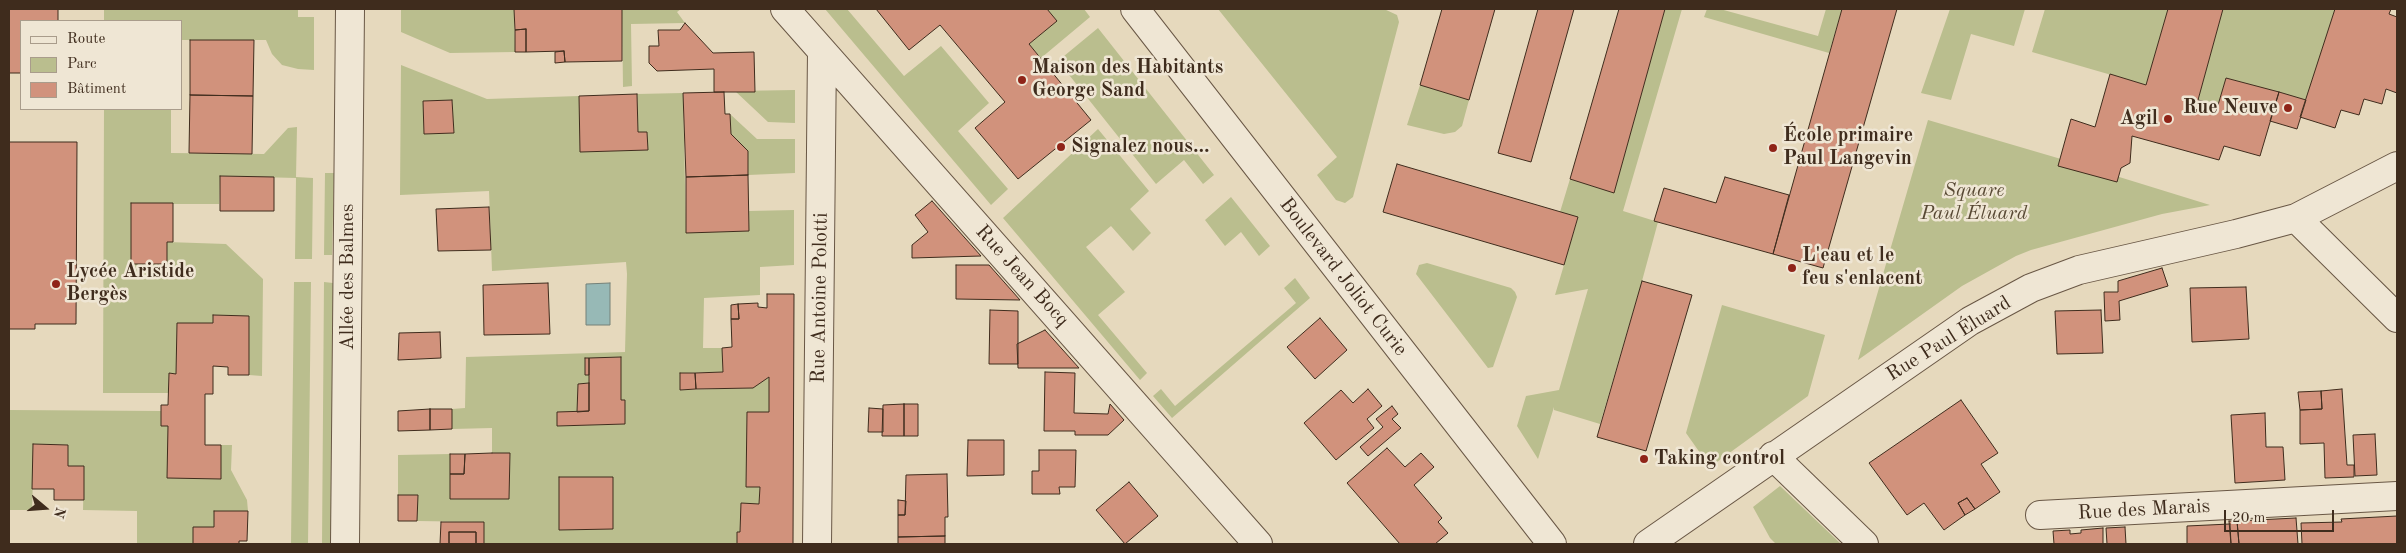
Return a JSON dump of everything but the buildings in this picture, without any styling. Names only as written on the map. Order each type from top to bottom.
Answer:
[{"type":"street","name":"Allée des Balmes","points":[[345,544],[350,9]]},
{"type":"street","name":"Rue Jean Bocq","points":[[786,9],[1258,544]]},
{"type":"street","name":"Boulevard Joliot Curie","points":[[1135,9],[1552,544]]},
{"type":"street","name":"Rue Antoine Polotti","points":[[817,544],[822,51]]},
{"type":"street","name":"Rue Paul Éluard","points":[[1648,544],[1970,321],[2032,288],[2079,270],[2236,234],[2296,218],[2397,166]]},
{"type":"street","points":[[2296,218],[2397,318]]},
{"type":"street","points":[[1773,456],[1864,544]]},
{"type":"street","name":"Rue des Marais","points":[[2040,516],[2397,496]]},
{"type":"green space","points":[[104,9],[298,9],[298,17],[314,17],[314,70],[282,65],[272,54],[266,40],[182,40],[182,20],[104,20]]},
{"type":"green space","points":[[401,9],[514,9],[515,52],[450,53],[401,32]]},
{"type":"green space","points":[[622,9],[681,9],[677,12],[685,23],[631,24],[632,86],[623,87]]},
{"type":"green space","points":[[825,9],[847,9],[904,76],[941,46],[989,103],[958,131],[1008,189],[991,205]]},
{"type":"green space","points":[[1047,9],[1084,9],[1090,17],[1041,58],[1029,44],[1056,21]]},
{"type":"green space","points":[[1218,9],[1384,9],[1397,15],[1399,22],[1353,197],[1345,203],[1336,200],[1317,175],[1337,157]]},
{"type":"green space","points":[[1665,9],[1682,9],[1623,211],[1658,222],[1642,281],[1600,424],[1554,410],[1554,407],[1538,459],[1517,426],[1526,396],[1559,390],[1588,289],[1555,295],[1578,218],[1560,212],[1570,179],[1614,193]]},
{"type":"green space","points":[[1707,9],[1720,9],[1818,36],[1826,9],[1842,9],[1829,53],[1704,17]]},
{"type":"green space","points":[[1950,9],[2025,9],[2014,46],[1971,34],[1951,100],[1921,93]]},
{"type":"green space","points":[[2045,9],[2168,9],[2146,85],[2032,52]]},
{"type":"green space","points":[[2223,9],[2335,9],[2306,100],[2226,78],[2218,105],[2198,100]]},
{"type":"green space","points":[[1098,28],[1214,175],[1203,184],[1184,160],[1156,184],[1058,61]]},
{"type":"green space","points":[[401,65],[487,99],[579,96],[580,152],[648,150],[647,132],[638,132],[637,94],[683,93],[686,232],[749,231],[749,211],[794,210],[794,265],[760,267],[760,295],[704,298],[703,348],[722,348],[723,372],[680,373],[681,390],[752,388],[769,377],[769,412],[747,412],[746,487],[760,487],[759,504],[742,504],[737,544],[484,544],[484,522],[417,521],[418,495],[398,495],[398,455],[450,454],[450,499],[509,499],[510,454],[492,453],[492,428],[452,429],[452,409],[465,408],[466,357],[625,352],[627,274],[626,262],[492,271],[489,191],[400,195]],"holes":[[[452,100],[454,133],[424,134],[423,101]],[[621,357],[621,400],[625,400],[625,424],[557,426],[558,412],[577,412],[578,384],[589,383],[589,375],[585,375],[585,359]]]},
{"type":"green space","points":[[1420,85],[1469,100],[1462,126],[1455,132],[1444,134],[1407,125]]},
{"type":"green space","points":[[795,90],[795,123],[768,122],[735,91]]},
{"type":"green space","points":[[104,110],[171,110],[171,153],[264,154],[288,128],[297,127],[296,177],[313,178],[312,259],[295,259],[296,178],[220,176],[219,204],[131,204],[131,264],[143,264],[143,270],[152,270],[152,264],[167,264],[167,242],[226,244],[263,279],[262,376],[249,375],[249,316],[213,315],[213,323],[177,323],[176,374],[169,374],[168,393],[103,393]]},
{"type":"green space","points":[[730,114],[757,139],[795,139],[795,173],[748,175],[748,151],[731,134]]},
{"type":"green space","name":"Square Paul Éluard","points":[[1928,120],[2210,205],[2162,214],[2031,250],[2016,256],[1962,286],[1858,360]]},
{"type":"green space","points":[[1098,129],[1149,191],[1130,209],[1151,233],[1133,251],[1111,226],[1086,247],[1125,292],[1098,315],[1147,373],[1140,380],[1003,218]]},
{"type":"green space","points":[[325,173],[334,173],[332,255],[324,255]]},
{"type":"green space","points":[[1231,197],[1270,246],[1259,256],[1241,232],[1225,246],[1205,220]]},
{"type":"green space","points":[[1427,263],[1511,288],[1515,292],[1517,297],[1493,367],[1488,368],[1416,274],[1419,265]]},
{"type":"green space","points":[[1295,278],[1310,298],[1172,418],[1153,396],[1161,389],[1175,406],[1296,303],[1284,288]]},
{"type":"green space","points":[[294,282],[311,282],[308,544],[291,544]]},
{"type":"green space","points":[[324,282],[333,283],[331,544],[322,544]]},
{"type":"green space","points":[[1722,305],[1825,335],[1808,396],[1710,467],[1686,433]]},
{"type":"green space","points":[[9,410],[161,411],[161,426],[168,426],[168,478],[221,478],[221,445],[232,445],[231,470],[247,500],[248,511],[214,527],[193,527],[193,544],[137,544],[137,511],[83,510],[84,467],[68,466],[68,445],[34,444],[32,510],[9,510]]},
{"type":"green space","points":[[1780,486],[1841,544],[1776,544],[1770,538],[1753,507]]},
{"type":"water","points":[[610,283],[610,325],[586,325],[586,284]]},
{"type":"place","name":"Maison des Habitants George Sand","points":[[1022,80]]},
{"type":"place","name":"Rue Neuve","points":[[2288,108]]},
{"type":"place","name":"Agil","points":[[2168,119]]},
{"type":"place","name":"Signalez nous...","points":[[1061,147]]},
{"type":"place","name":"École primaire Paul Langevin","points":[[1773,148]]},
{"type":"place","name":"L'eau et le feu s'enlacent","points":[[1792,268]]},
{"type":"place","name":"Lycée Aristide Bergès","points":[[56,284]]},
{"type":"place","name":"Taking control","points":[[1644,459]]}]
